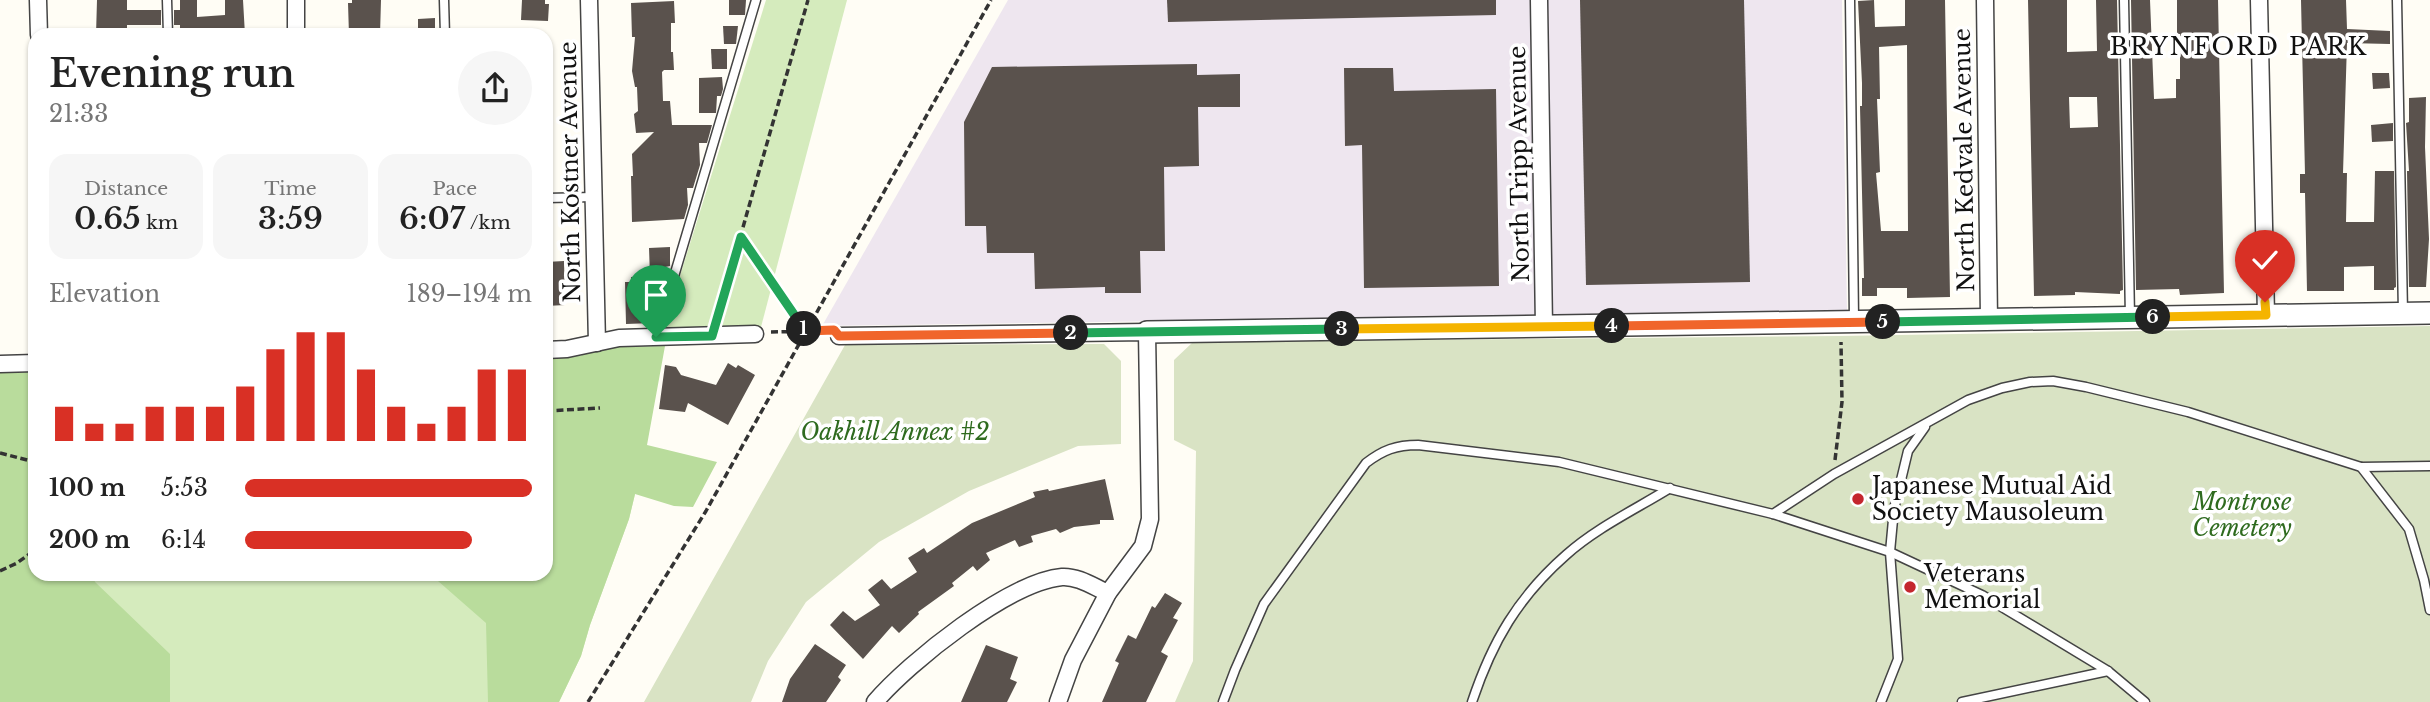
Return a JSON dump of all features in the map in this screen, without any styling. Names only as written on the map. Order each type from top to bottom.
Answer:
[{"type":"street","points":[[38,0],[39,28]]},
{"type":"street","points":[[296,0],[296,28]]},
{"type":"street","name":"North Kostner Avenue","points":[[589,0],[597,343]]},
{"type":"street","name":"North Tripp Avenue","points":[[1539,0],[1544,327]]},
{"type":"street","name":"North Kedvale Avenue","points":[[1985,0],[1989,320]]},
{"type":"street","points":[[2259,0],[2266,315]]},
{"type":"street","points":[[839,336],[2430,313]]},
{"type":"street","points":[[1058,702],[1073,660],[1108,593],[1143,546],[1150,519],[1147,332]]},
{"type":"street","points":[[553,350],[620,338],[762,333]]},
{"type":"street","points":[[0,364],[28,363]]},
{"type":"street","points":[[875,702],[953,630],[1023,589],[1063,577],[1080,580],[1108,593]]},
{"type":"lane","points":[[167,0],[168,28]]},
{"type":"lane","points":[[444,0],[445,28]]},
{"type":"lane","points":[[656,337],[756,0]]},
{"type":"lane","points":[[1847,322],[1850,0]]},
{"type":"lane","points":[[2124,0],[2130,317]]},
{"type":"lane","points":[[2397,0],[2403,313]]},
{"type":"lane","points":[[553,198],[594,197]]},
{"type":"lane","points":[[1773,514],[1834,474],[1968,400],[2030,382],[2053,381],[2086,387],[2188,412],[2361,467],[2430,466]]},
{"type":"lane","points":[[1881,702],[1898,659],[1890,552],[1894,509],[1908,451],[1927,424]]},
{"type":"lane","points":[[1223,702],[1264,604],[1366,463],[1380,452],[1398,445],[1418,445],[1559,462],[1773,514],[1890,552],[1982,595],[2108,671],[2145,702]]},
{"type":"lane","points":[[2361,467],[2409,529],[2430,610]]},
{"type":"lane","points":[[1472,702],[1482,671],[1503,628],[1532,589],[1567,554],[1670,488]]},
{"type":"lane","points":[[1962,702],[2108,671]]},
{"type":"path","points":[[712,336],[808,0]]},
{"type":"path","points":[[588,702],[706,511],[991,0]]},
{"type":"path","points":[[741,237],[806,331]]},
{"type":"path","points":[[1834,474],[1847,322]]},
{"type":"path","points":[[762,333],[834,330],[839,336]]},
{"type":"path","points":[[553,411],[600,408]]},
{"type":"path","points":[[0,453],[28,460]]},
{"type":"path","points":[[0,571],[28,555]]},
{"type":"shaded area","points":[[1008,0],[1842,0],[1847,311],[822,326]]},
{"type":"green space","points":[[766,0],[847,0],[761,327],[664,327]]},
{"type":"green space","name":"Montrose Cemetery","points":[[2430,326],[2430,702],[1175,702],[1193,661],[1196,451],[1174,440],[1174,360],[1193,342],[1840,336]]},
{"type":"green space","name":"Oakhill Annex #2","points":[[1104,344],[1121,361],[1121,444],[1078,446],[969,491],[879,542],[806,602],[768,661],[751,702],[644,702],[845,345]]},
{"type":"green space","points":[[665,346],[647,445],[717,462],[693,507],[674,506],[635,494],[629,519],[581,656],[559,702],[488,702],[486,623],[438,581],[553,581],[553,357],[580,356],[600,347]]},
{"type":"green space","points":[[28,372],[28,581],[553,581],[553,565],[647,445],[629,519],[581,656],[559,702],[0,702],[0,373]]},
{"type":"green space","points":[[28,372],[28,581],[95,581],[170,654],[170,702],[0,702],[0,373]]},
{"type":"building","points":[[97,0],[127,0],[127,10],[161,10],[161,25],[96,28]]},
{"type":"building","points":[[180,0],[197,0],[197,17],[225,15],[225,0],[243,0],[245,28],[180,28],[180,25],[174,25],[174,10],[180,10]]},
{"type":"building","points":[[352,0],[381,0],[380,28],[349,28],[348,3],[352,3]]},
{"type":"building","points":[[522,0],[545,0],[545,4],[549,4],[548,21],[521,20]]},
{"type":"building","points":[[729,0],[746,0],[745,15],[729,15]]},
{"type":"building","points":[[1167,0],[1496,0],[1496,15],[1168,22]]},
{"type":"building","points":[[1580,0],[1744,0],[1750,282],[1586,285]]},
{"type":"building","points":[[1874,0],[1875,27],[1905,26],[1905,0],[1945,0],[1950,297],[1907,298],[1907,288],[1877,288],[1877,296],[1862,296],[1862,83],[1858,1]],"holes":[[[1907,45],[1908,231],[1881,231],[1876,173],[1880,172],[1877,99],[1880,99],[1879,47]]]},
{"type":"building","points":[[2028,0],[2067,0],[2067,52],[2097,51],[2096,0],[2117,0],[2123,290],[2120,294],[2075,292],[2075,295],[2034,296]],"holes":[[[2069,97],[2097,97],[2098,127],[2070,128]]]},
{"type":"building","points":[[2131,0],[2150,0],[2154,99],[2176,98],[2176,79],[2180,79],[2177,0],[2218,0],[2224,293],[2180,295],[2179,289],[2136,290]]},
{"type":"building","points":[[2301,0],[2346,0],[2347,29],[2390,31],[2390,44],[2347,43],[2343,173],[2347,173],[2346,222],[2374,222],[2375,171],[2394,171],[2394,290],[2374,290],[2374,266],[2344,267],[2344,291],[2307,291],[2305,193],[2300,193],[2300,174],[2305,174]]},
{"type":"building","points":[[674,1],[675,23],[671,23],[671,52],[674,70],[662,72],[663,101],[670,101],[672,125],[712,125],[707,143],[699,143],[700,165],[693,188],[687,188],[688,205],[684,219],[632,222],[632,154],[654,132],[636,133],[634,114],[638,111],[637,87],[632,71],[635,37],[632,37],[631,3]]},
{"type":"building","points":[[435,18],[435,28],[418,28],[418,19]]},
{"type":"building","points":[[723,26],[738,26],[736,44],[724,44]]},
{"type":"building","points":[[711,49],[727,49],[727,69],[712,69]]},
{"type":"building","points":[[1197,64],[1197,75],[1240,74],[1240,107],[1198,107],[1199,166],[1164,167],[1165,251],[1140,251],[1141,293],[1105,293],[1105,287],[1035,289],[1034,253],[987,253],[986,226],[965,226],[964,122],[992,67]]},
{"type":"building","points":[[1344,68],[1393,68],[1394,91],[1496,89],[1499,286],[1364,288],[1362,145],[1345,146]]},
{"type":"building","points":[[2372,73],[2389,73],[2390,88],[2373,89]]},
{"type":"building","points":[[722,77],[723,89],[721,96],[717,96],[716,113],[699,113],[699,78]]},
{"type":"building","points":[[2426,97],[2429,239],[2426,287],[2409,287],[2409,171],[2406,123],[2409,122],[2409,98]]},
{"type":"building","points":[[2393,123],[2393,141],[2372,142],[2371,125]]},
{"type":"building","points":[[670,247],[670,266],[665,267],[666,280],[653,323],[626,324],[625,282],[631,282],[631,277],[650,276],[649,248]]},
{"type":"building","points":[[564,261],[565,305],[553,306],[553,262]]},
{"type":"building","points":[[728,363],[736,368],[738,365],[755,375],[728,425],[688,403],[685,412],[659,409],[665,365],[676,367],[681,375],[716,385]]},
{"type":"building","points":[[1105,479],[1114,520],[1100,520],[1100,524],[1074,527],[1060,533],[1056,529],[1031,536],[1033,542],[1019,547],[1015,540],[986,553],[990,560],[977,571],[973,566],[952,583],[954,586],[918,612],[899,633],[892,626],[863,659],[830,625],[843,611],[855,621],[880,605],[868,590],[882,579],[891,589],[917,572],[908,558],[924,548],[927,553],[972,523],[1035,497],[1033,492]]},
{"type":"building","points":[[1165,593],[1182,603],[1173,618],[1178,620],[1161,652],[1168,656],[1146,702],[1102,702],[1119,663],[1115,661],[1128,635],[1136,639],[1152,606],[1155,608]]},
{"type":"building","points":[[815,644],[846,665],[838,677],[841,680],[826,702],[782,702],[790,679]]},
{"type":"building","points":[[986,645],[1018,657],[1010,679],[1017,682],[1007,702],[961,702]]},
{"type":"place","name":"Japanese Mutual Aid Society Mausoleum","points":[[1858,499]]},
{"type":"place","name":"Veterans Memorial","points":[[1910,587]]},
{"type":"district","name":"BRYNFORD PARK","points":[[2239,46]]},
{"type":"route","points":[[656,337],[712,336],[741,237],[806,331],[834,330],[839,336],[2266,315],[2265,302]]}]
